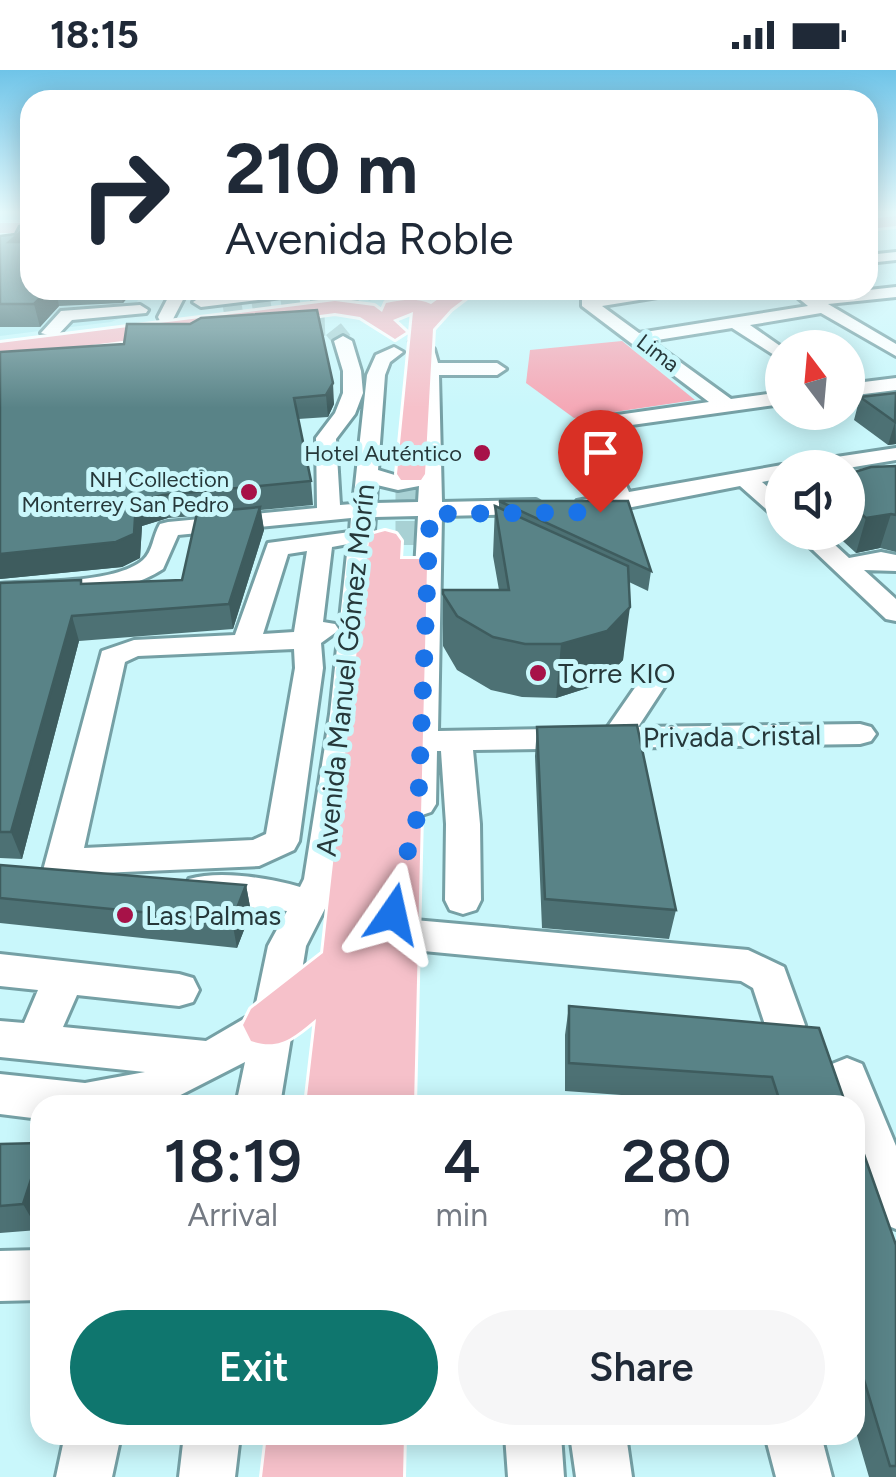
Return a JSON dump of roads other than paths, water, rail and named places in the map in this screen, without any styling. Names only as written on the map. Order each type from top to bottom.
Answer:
[{"type":"main road","points":[[0,345],[54,328],[248,300]]},
{"type":"main road","points":[[262,316],[331,300]]},
{"type":"main road","name":"Avenida Manuel Gómez Morín","points":[[378,300],[405,333],[399,474]]},
{"type":"main road","points":[[0,345],[170,310],[262,316],[322,308],[359,308],[405,333],[449,300]]},
{"type":"main road","points":[[0,345],[232,301]]},
{"type":"main road","name":"Avenida Manuel Gómez Morín","points":[[384,1095],[394,883],[390,528]]},
{"type":"main road","name":"Avenida Manuel Gómez Morín","points":[[336,1095],[390,528]]},
{"type":"main road","points":[[270,1025],[348,961]]},
{"type":"main road","points":[[299,1477],[358,1453]]},
{"type":"street","name":"Lima","points":[[607,300],[588,303],[727,406]]},
{"type":"street","points":[[810,300],[896,351]]},
{"type":"street","points":[[640,338],[843,300]]},
{"type":"street","points":[[170,310],[232,301]]},
{"type":"street","points":[[735,322],[765,343]]},
{"type":"street","points":[[328,502],[326,438],[405,333]]},
{"type":"street","name":"Avenida Manuel Gómez Morín","points":[[260,1095],[296,899],[322,879],[354,611],[390,528],[399,474],[430,369],[428,353],[405,333]]},
{"type":"street","points":[[874,338],[896,336]]},
{"type":"street","points":[[343,341],[354,370],[353,404]]},
{"type":"street","points":[[430,369],[497,369]]},
{"type":"street","name":"Avenida Manuel Gómez Morín","points":[[376,375],[399,474],[390,528],[440,740],[416,828],[394,883]]},
{"type":"street","points":[[865,388],[896,384]]},
{"type":"street","points":[[622,502],[599,430],[765,400]]},
{"type":"street","points":[[856,438],[891,458]]},
{"type":"street","points":[[865,461],[891,458]]},
{"type":"street","points":[[865,465],[891,458]]},
{"type":"street","points":[[165,542],[332,524],[390,528],[626,509],[765,492]]},
{"type":"street","points":[[246,644],[275,551],[285,545],[390,528],[622,502],[765,492]]},
{"type":"street","points":[[0,592],[128,576],[155,563],[168,529],[328,502],[390,528]]},
{"type":"street","points":[[48,872],[266,851],[282,841],[309,668],[307,640],[321,541]]},
{"type":"street","points":[[827,550],[896,612]]},
{"type":"street","points":[[845,566],[885,560],[896,564]]},
{"type":"street","points":[[48,872],[109,660],[134,648],[307,640],[354,611]]},
{"type":"street","points":[[616,738],[660,672]]},
{"type":"street","points":[[302,700],[344,714]]},
{"type":"street","name":"Privada Cristal","points":[[440,740],[860,734]]},
{"type":"street","points":[[440,740],[462,824],[463,900]]},
{"type":"street","points":[[48,872],[296,899]]},
{"type":"street","points":[[392,933],[748,966],[770,978],[784,1025]]},
{"type":"street","points":[[0,970],[179,990]]},
{"type":"street","points":[[64,977],[18,1041],[208,1060]]},
{"type":"street","points":[[167,1094],[208,1060],[270,1025]]},
{"type":"street","points":[[848,1077],[855,1095]]},
{"type":"street","points":[[0,1094],[30,1098]]},
{"type":"street","points":[[865,1123],[896,1206]]},
{"type":"street","points":[[0,1276],[30,1275]]},
{"type":"street","points":[[84,1477],[91,1445]]},
{"type":"street","points":[[206,1477],[211,1445]]},
{"type":"street","points":[[533,1445],[536,1477]]},
{"type":"street","points":[[599,1445],[604,1477]]},
{"type":"street","points":[[796,1445],[804,1477]]},
{"type":"tunnel","points":[[224,314],[312,300]]},
{"type":"tunnel","points":[[277,328],[331,326],[343,341]]},
{"type":"tunnel","points":[[411,474],[411,545]]},
{"type":"place","name":"Hotel Auténtico","points":[[482,453]]},
{"type":"place","name":"NH Collection Monterrey San Pedro","points":[[249,492]]},
{"type":"place","name":"Torre KIO","points":[[538,673]]},
{"type":"place","name":"Las Palmas","points":[[125,915]]}]
